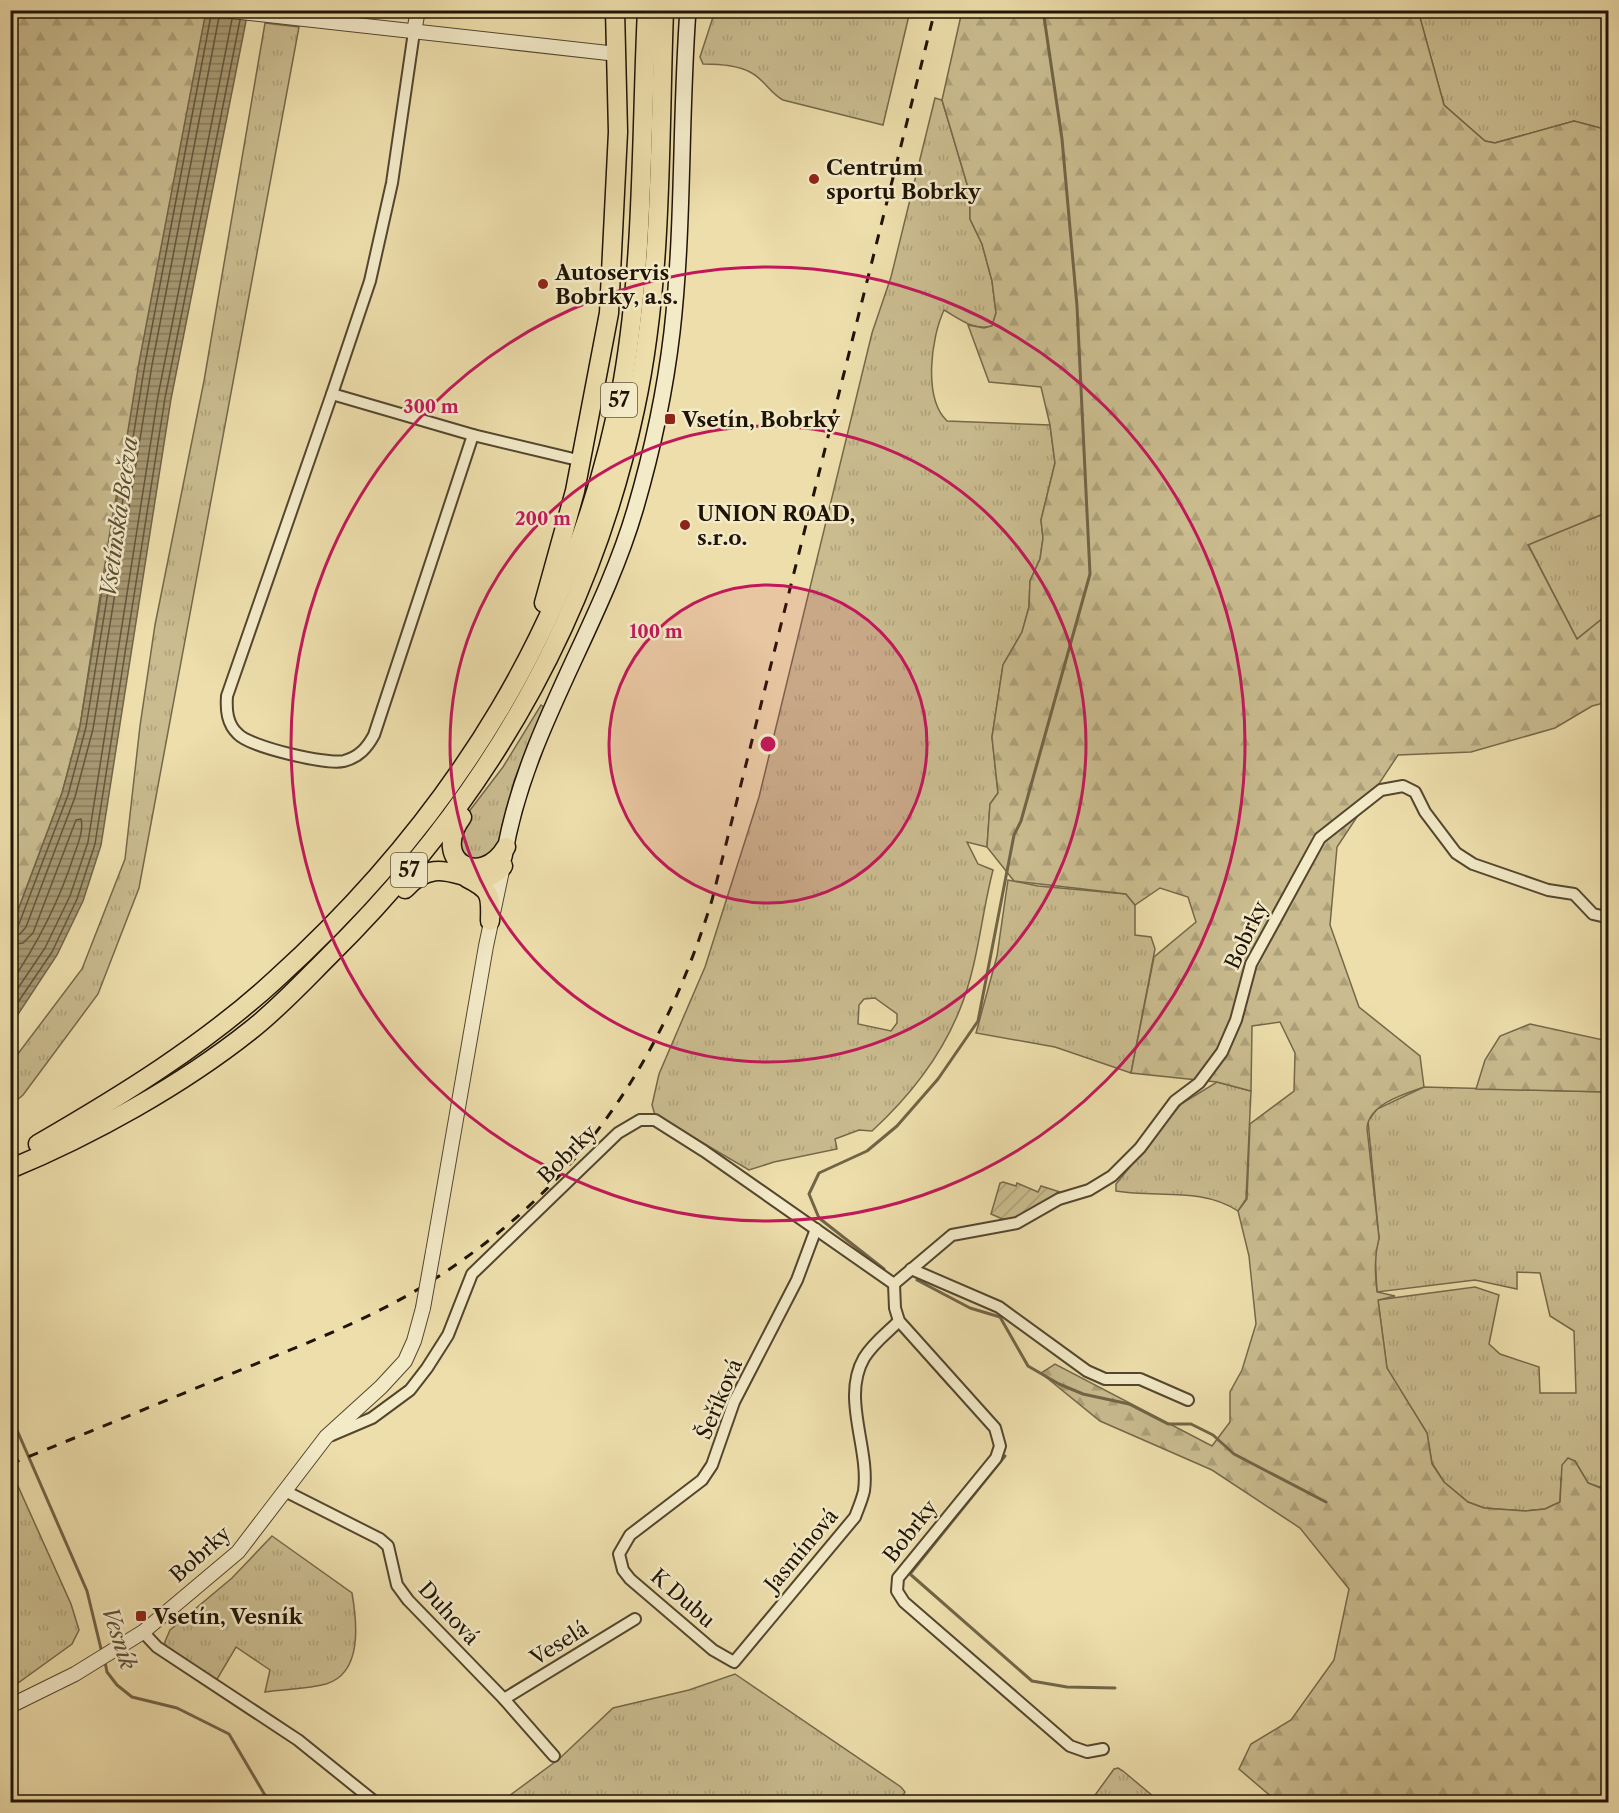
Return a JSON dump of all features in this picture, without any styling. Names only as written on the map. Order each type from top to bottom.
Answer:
[{"type":"highway","points":[[470,759],[539,620],[582,461],[606,336],[614,262],[618,132],[615,10]]},
{"type":"highway","name":"57","points":[[10,1161],[138,1084],[187,1050],[274,981],[342,916],[398,853],[470,759],[528,663],[555,606],[585,526],[605,460],[623,378],[636,273],[647,10]]},
{"type":"highway","name":"57","points":[[10,1169],[117,1116],[200,1067],[257,1026],[354,931],[443,828],[512,727],[544,671],[572,612],[609,509],[635,409],[650,310],[656,238],[664,10]]},
{"type":"highway","points":[[494,874],[471,867],[457,859],[452,851],[451,836],[489,779],[512,727]]},
{"type":"highway","points":[[494,874],[494,862],[506,847]]},
{"type":"highway","points":[[287,998],[350,948],[419,875],[437,870],[481,879],[494,874]]},
{"type":"highway","points":[[463,876],[486,890],[490,899],[490,921]]},
{"type":"main road","points":[[506,847],[519,790],[534,749],[609,580],[634,512],[662,400],[676,286],[688,10]]},
{"type":"street","points":[[223,10],[617,54]]},
{"type":"street","points":[[418,10],[392,183],[370,281],[227,696],[226,709],[230,724],[239,736],[252,743],[329,762],[343,761],[357,756],[368,747],[375,735],[473,435]]},
{"type":"street","points":[[332,394],[473,435],[582,461]]},
{"type":"street","name":"Bobrky","points":[[326,1437],[372,1418],[410,1390],[428,1368],[448,1335],[472,1274],[534,1218],[618,1133],[640,1120],[655,1120],[675,1131],[894,1284],[952,1235],[1017,1223],[1059,1199],[1089,1190],[1112,1176],[1140,1148],[1175,1101],[1199,1083],[1222,1052],[1236,1020],[1251,964],[1320,838],[1381,790],[1402,786],[1415,792],[1425,812],[1456,854],[1473,864],[1548,890],[1574,894],[1593,914],[1606,917]]},
{"type":"street","name":"Bobrky","points":[[10,1706],[110,1653],[143,1632],[238,1552],[326,1437],[381,1387],[405,1361],[414,1341],[423,1308],[490,921],[494,874]]},
{"type":"street","name":"Šeříková","points":[[618,1554],[630,1535],[702,1480],[712,1465],[734,1402],[797,1280],[816,1229]]},
{"type":"street","points":[[911,1269],[999,1307],[1087,1371],[1105,1379],[1140,1379],[1188,1400]]},
{"type":"street","points":[[894,1284],[894,1308],[899,1321]]},
{"type":"street","name":"Bobrky","points":[[899,1321],[996,1428],[1000,1446],[996,1458],[898,1578],[897,1591],[904,1602],[1070,1746],[1088,1752],[1103,1749]]},
{"type":"street","name":"Jasmínová","points":[[734,1662],[855,1517],[864,1491],[864,1470],[856,1411],[858,1373],[874,1345],[899,1321]]},
{"type":"street","name":"Duhová","points":[[285,1491],[380,1539],[388,1546],[397,1585],[408,1600],[504,1699],[554,1756]]},
{"type":"street","name":"K Dubu","points":[[618,1554],[623,1570],[630,1579],[713,1650],[734,1662]]},
{"type":"street","name":"Veselá","points":[[504,1699],[635,1619]]},
{"type":"street","points":[[143,1632],[157,1647],[298,1740],[375,1803]]},
{"type":"green space","points":[[133,10],[186,14],[187,11],[207,11],[112,519],[80,726],[62,793],[11,929],[11,11]]},
{"type":"green space","points":[[1418,10],[1444,105],[1485,141],[1495,143],[1574,121],[1608,130],[1608,512],[1528,545],[1577,639],[1608,614],[1608,702],[1592,706],[1555,728],[1471,752],[1398,755],[1337,847],[1330,925],[1359,1007],[1420,1056],[1424,1087],[1381,1106],[1374,1112],[1367,1128],[1379,1238],[1375,1265],[1377,1292],[1395,1296],[1378,1300],[1387,1368],[1427,1433],[1432,1464],[1444,1482],[1468,1502],[1484,1508],[1525,1511],[1545,1509],[1560,1502],[1562,1465],[1568,1458],[1575,1461],[1588,1483],[1608,1491],[1608,1802],[1283,1802],[1274,1799],[1239,1769],[1251,1744],[1291,1720],[1334,1660],[1349,1589],[1300,1528],[1212,1470],[1100,1421],[1041,1373],[1055,1364],[1212,1446],[1230,1422],[1230,1392],[1242,1370],[1256,1324],[1249,1256],[1238,1211],[1247,1199],[1250,1124],[1294,1091],[1295,1053],[1280,1022],[1252,1026],[1251,1091],[1217,1082],[1131,1073],[1154,957],[1196,922],[1188,897],[1160,888],[1135,905],[1126,894],[1014,881],[987,847],[990,804],[998,793],[992,737],[1003,665],[1022,632],[1029,607],[1030,581],[1040,559],[1043,538],[1041,520],[1055,463],[1050,425],[1041,387],[989,382],[968,325],[984,328],[992,326],[996,313],[992,281],[982,244],[970,219],[970,194],[942,100],[962,11]]},
{"type":"green space","points":[[715,11],[910,11],[883,125],[783,100],[759,78],[745,70],[727,65],[703,64],[700,57]]},
{"type":"green space","points":[[1418,11],[1608,11],[1608,130],[1574,121],[1495,143],[1485,141],[1444,105]]},
{"type":"green space","points":[[265,23],[299,27],[139,888],[98,994],[23,1095],[11,1105],[11,1063],[82,969],[125,859],[140,726],[155,625],[204,381]]},
{"type":"green space","points":[[935,98],[942,100],[970,194],[970,219],[982,244],[992,281],[996,313],[992,326],[979,327],[944,310],[936,336],[932,367],[932,383],[939,411],[947,421],[1050,425],[1055,463],[1041,520],[1043,538],[1040,559],[1030,581],[1029,607],[1022,632],[1003,665],[992,737],[998,793],[990,804],[987,847],[967,842],[978,864],[993,870],[971,975],[960,1009],[934,1060],[911,1090],[872,1131],[859,1130],[835,1139],[837,1149],[774,1162],[749,1170],[655,1115],[652,1105],[659,1074],[705,967],[759,797],[872,333],[891,277]],"holes":[[[875,998],[897,1014],[897,1023],[891,1031],[858,1024],[859,1005],[864,999]]]},
{"type":"green space","points":[[1608,512],[1608,614],[1577,639],[1528,544]]},
{"type":"green space","points":[[541,705],[544,707],[514,781],[499,847],[481,863],[461,854],[461,822],[503,767]]},
{"type":"green space","points":[[1008,880],[1038,886],[1126,894],[1135,905],[1135,935],[1151,937],[1155,949],[1131,1073],[1055,1047],[976,1033],[997,956]]},
{"type":"green space","points":[[1530,1024],[1608,1041],[1608,1092],[1476,1089],[1485,1060],[1500,1036]]},
{"type":"green space","points":[[1217,1082],[1251,1091],[1246,1199],[1238,1211],[1224,1204],[1194,1196],[1116,1191],[1116,1184],[1181,1104]]},
{"type":"green space","points":[[1424,1087],[1608,1092],[1608,1490],[1588,1483],[1575,1461],[1561,1478],[1560,1502],[1545,1509],[1525,1511],[1484,1508],[1468,1502],[1444,1482],[1432,1463],[1427,1433],[1387,1369],[1378,1300],[1475,1287],[1499,1295],[1489,1344],[1500,1354],[1539,1367],[1540,1393],[1576,1393],[1574,1331],[1550,1316],[1540,1273],[1517,1272],[1517,1289],[1475,1280],[1377,1292],[1375,1254],[1379,1238],[1368,1121],[1377,1109]]},
{"type":"green space","points":[[1000,1183],[1016,1186],[1017,1183],[1038,1192],[1041,1186],[1060,1192],[1022,1217],[1007,1221],[991,1214]]},
{"type":"green space","points":[[13,1475],[71,1604],[79,1630],[72,1644],[11,1688],[10,1476]]},
{"type":"green space","points":[[272,1536],[352,1593],[356,1632],[352,1658],[338,1678],[326,1684],[265,1692],[270,1670],[236,1647],[216,1681],[164,1644],[170,1630],[232,1578]]},
{"type":"green space","points":[[735,1674],[901,1787],[905,1792],[899,1802],[505,1802],[509,1796],[559,1759],[613,1708],[689,1690]]},
{"type":"green space","points":[[1118,1768],[1160,1802],[1090,1802],[1114,1769]]},
{"type":"water","name":"Vsetínská Bečva","points":[[206,11],[248,11],[171,399],[101,845],[83,901],[57,955],[11,1025],[11,929],[62,793],[80,726],[139,363]]},
{"type":"waterway","points":[[884,1273],[884,1269],[819,1218],[809,1194],[819,1173],[867,1151],[897,1126],[938,1079],[978,1021],[1014,835],[1021,821],[1090,574],[1077,306],[1062,139],[1043,10]]},
{"type":"waterway","points":[[917,1280],[970,1308],[1000,1317],[1028,1366],[1059,1384],[1083,1394],[1129,1404],[1168,1424],[1191,1424],[1213,1435],[1234,1454],[1326,1502]]},
{"type":"waterway","points":[[904,1334],[949,1385]]},
{"type":"waterway","name":"Vesník","points":[[10,1414],[87,1591],[102,1653]]},
{"type":"waterway","points":[[1005,1456],[910,1574],[1032,1681],[1067,1687],[1115,1688]]},
{"type":"waterway","name":"Vesník","points":[[105,1662],[107,1672],[117,1685],[132,1697],[177,1708],[229,1734],[269,1802]]},
{"type":"railway","points":[[10,1464],[344,1327],[414,1292],[487,1242],[533,1203],[573,1160],[609,1114],[641,1066],[668,1014],[692,958],[712,900],[935,10]]},
{"type":"place","name":"Centrum sportu Bobrky","points":[[814,179]]},
{"type":"place","name":"Autoservis Bobrky, a.s.","points":[[543,284]]},
{"type":"place","name":"Vsetín, Bobrky","points":[[670,419]]},
{"type":"place","name":"UNION ROAD, s.r.o.","points":[[685,525]]},
{"type":"place","name":"Vsetín, Vesník","points":[[141,1616]]}]
